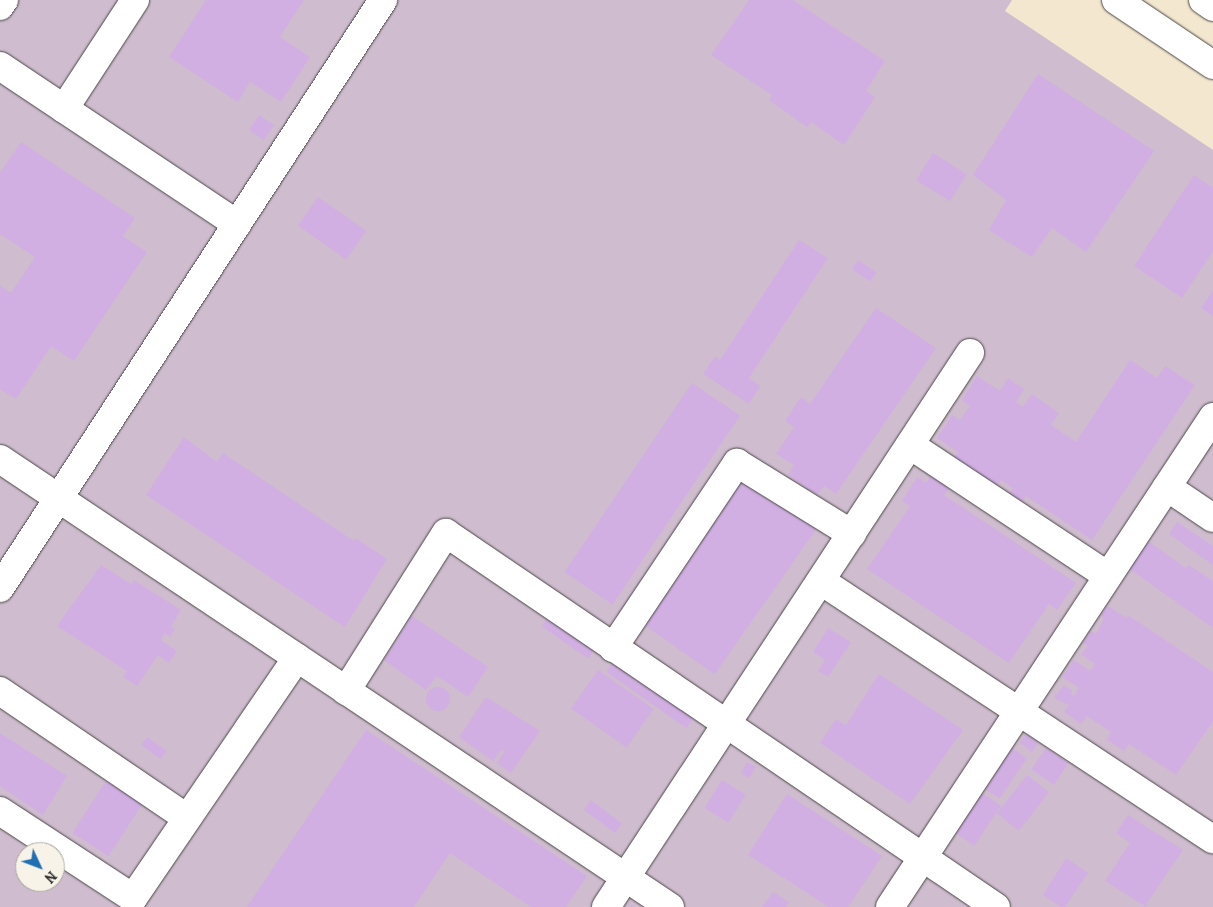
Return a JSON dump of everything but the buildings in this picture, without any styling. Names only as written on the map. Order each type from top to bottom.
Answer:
[{"type":"main road","points":[[0,6],[4,0]]},
{"type":"main road","points":[[64,108],[135,0]]},
{"type":"main road","points":[[0,588],[383,0]]},
{"type":"main road","points":[[1116,0],[1213,65]]},
{"type":"main road","points":[[1203,0],[1213,7]]},
{"type":"main road","points":[[0,66],[237,224]]},
{"type":"main road","points":[[606,907],[970,353]]},
{"type":"main road","points":[[890,907],[1213,417]]},
{"type":"main road","points":[[910,445],[1108,576]]},
{"type":"main road","points":[[0,458],[58,499],[670,907]]},
{"type":"main road","points":[[613,648],[737,463],[852,534]]},
{"type":"main road","points":[[1167,486],[1213,518]]},
{"type":"main road","points":[[346,691],[446,533],[726,726],[996,907]]},
{"type":"main road","points":[[821,581],[1213,839]]},
{"type":"main road","points":[[0,811],[133,898],[296,658]]},
{"type":"main road","points":[[0,691],[187,818]]},
{"type":"shaded area","points":[[0,0],[1012,0],[1005,11],[1213,150],[1213,907],[0,907]]}]
